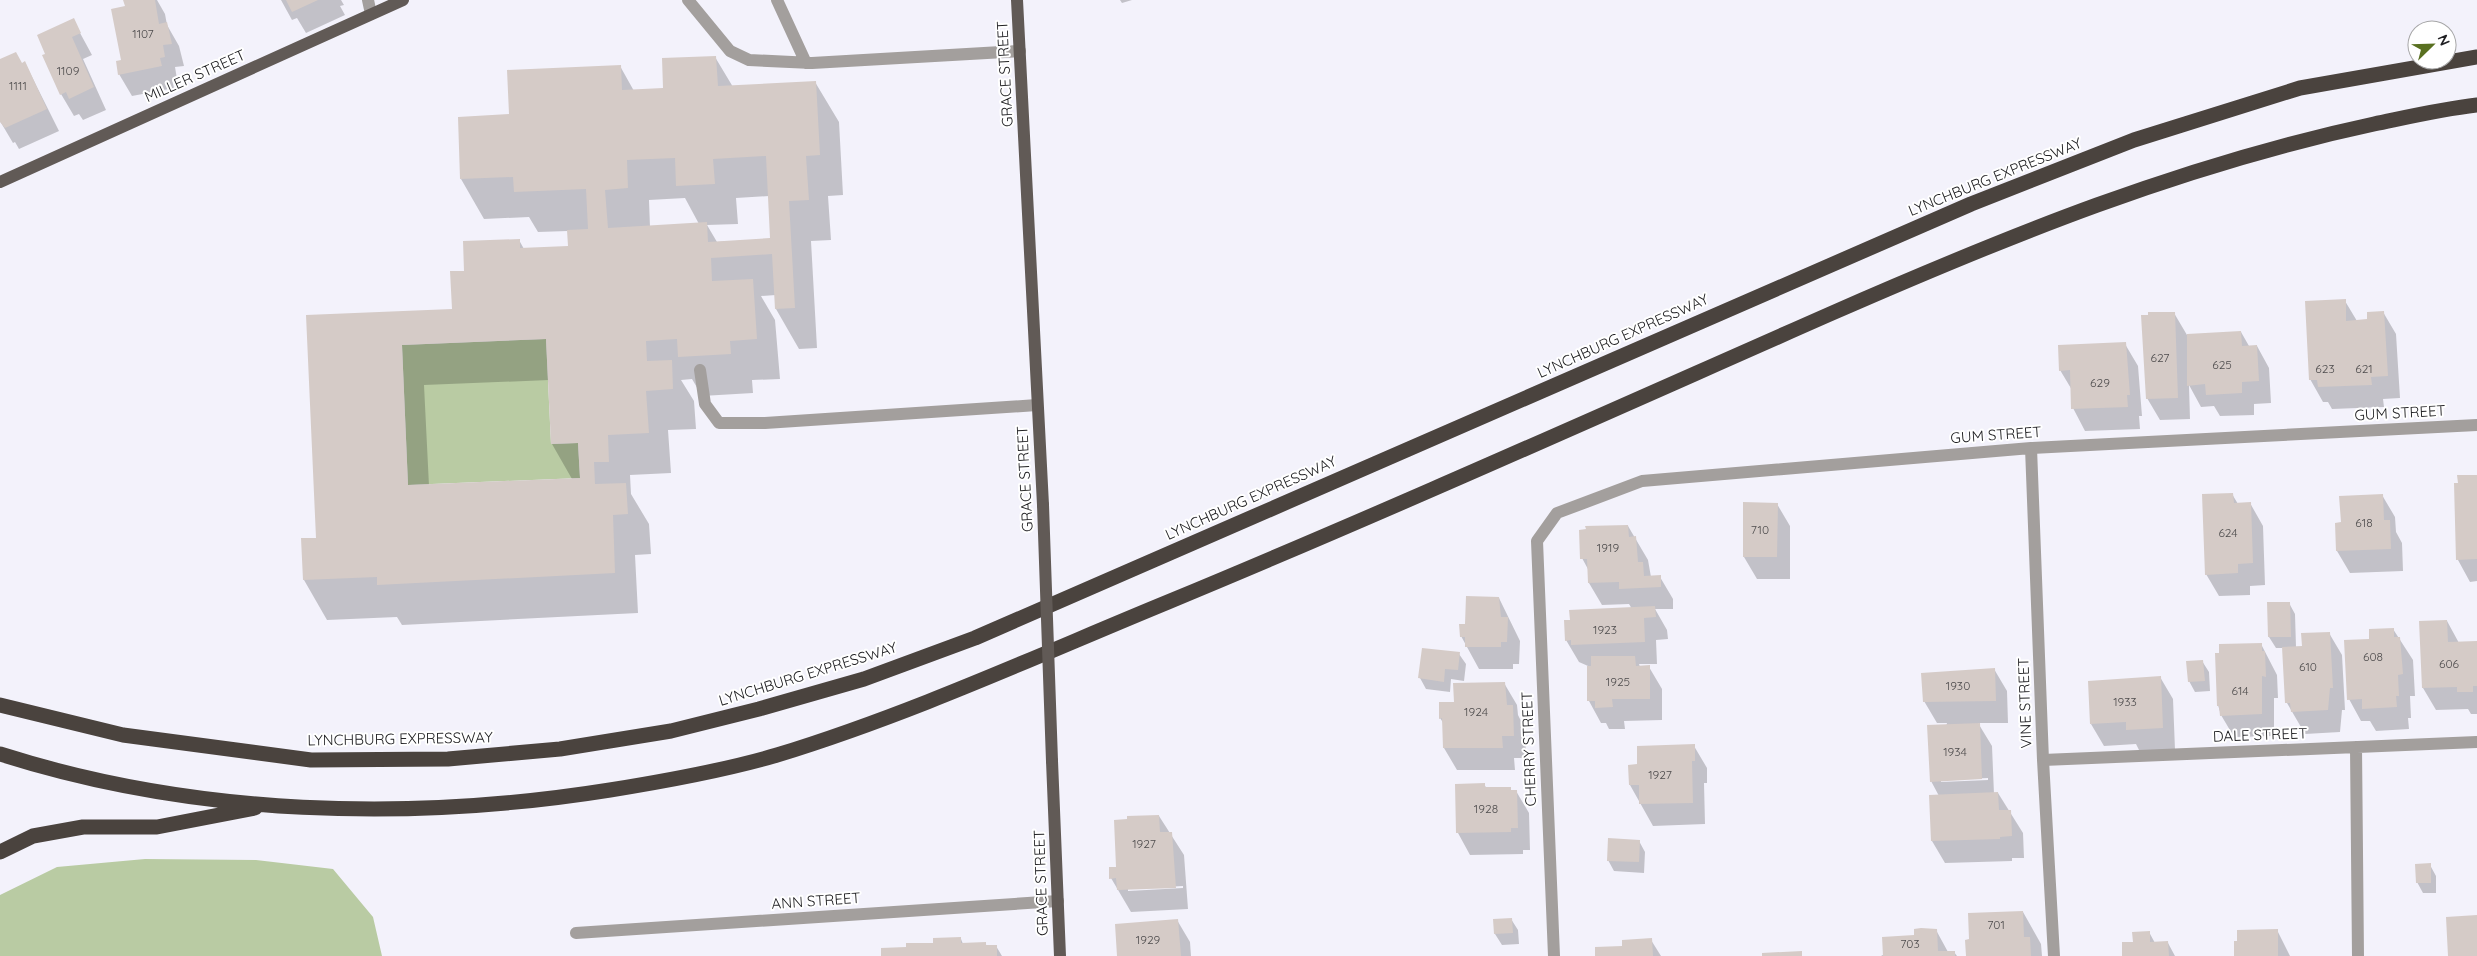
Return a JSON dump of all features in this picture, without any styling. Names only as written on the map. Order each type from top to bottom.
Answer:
[{"type":"highway","name":"LYNCHBURG EXPRESSWAY","points":[[3,704],[123,735],[310,760],[448,758],[560,749],[671,731],[759,710],[864,679],[975,638],[1971,204],[2134,140],[2300,88],[2477,57]]},
{"type":"highway","points":[[0,754],[24,762],[152,791],[267,806],[410,810],[546,800],[665,782],[774,756],[890,716],[1258,565],[1969,253],[2111,198],[2304,139],[2450,108],[2477,105]]},
{"type":"highway","points":[[0,852],[33,836],[83,827],[157,827],[267,806]]},
{"type":"main road","name":"MILLER STREET","points":[[0,182],[403,0]]},
{"type":"main road","name":"GRACE STREET","points":[[1017,0],[1043,505],[1060,956]]},
{"type":"street","points":[[368,0],[371,14]]},
{"type":"street","points":[[688,0],[730,51],[749,60],[806,63],[1020,51]]},
{"type":"street","points":[[777,0],[806,63]]},
{"type":"street","points":[[700,370],[705,404],[720,423],[766,423],[1037,405]]},
{"type":"street","name":"GUM STREET","points":[[1537,541],[1557,513],[1642,481],[2031,448],[2477,425]]},
{"type":"street","name":"VINE STREET","points":[[2031,448],[2043,760],[2054,956]]},
{"type":"street","name":"CHERRY STREET","points":[[1537,541],[1554,956]]},
{"type":"street","name":"DALE STREET","points":[[2043,760],[2477,742]]},
{"type":"street","points":[[2356,747],[2358,956]]},
{"type":"street","name":"ANN STREET","points":[[576,933],[1058,901]]},
{"type":"green space","points":[[546,339],[551,444],[578,443],[580,478],[408,485],[402,345]]},
{"type":"green space","points":[[145,859],[256,860],[333,869],[373,917],[382,956],[0,956],[0,895],[57,867]]},
{"type":"building","points":[[123,0],[155,0],[159,24],[167,22],[172,44],[163,45],[165,57],[160,58],[162,66],[118,75],[116,61],[121,60],[111,9],[125,6]]},
{"type":"building","points":[[286,0],[318,0],[292,12]]},
{"type":"building","points":[[74,18],[81,33],[72,37],[94,87],[69,99],[66,92],[60,95],[42,55],[45,54],[37,35]]},
{"type":"building","points":[[16,52],[22,63],[25,61],[47,109],[5,128],[0,122],[0,59]]},
{"type":"building","points":[[716,56],[718,86],[816,81],[820,155],[806,156],[809,200],[789,201],[795,308],[775,309],[772,254],[711,258],[712,281],[753,279],[757,339],[730,341],[731,354],[678,357],[677,339],[646,341],[647,361],[672,360],[673,389],[646,391],[649,433],[608,435],[609,462],[594,462],[595,484],[626,483],[628,514],[613,515],[615,573],[377,585],[377,577],[303,580],[301,538],[316,538],[306,315],[452,309],[450,271],[464,271],[463,241],[520,239],[520,248],[568,246],[567,230],[588,229],[586,189],[514,192],[513,177],[460,179],[458,117],[509,114],[507,70],[621,65],[622,90],[663,88],[662,58]],"holes":[[[766,156],[770,238],[708,242],[707,222],[608,228],[605,190],[628,188],[627,160],[675,158],[676,186],[715,184],[713,159]],[[546,339],[551,444],[578,443],[580,478],[408,485],[402,345]]]},
{"type":"building","points":[[2346,299],[2346,321],[2367,319],[2367,312],[2384,311],[2388,376],[2371,377],[2372,385],[2318,387],[2317,380],[2309,380],[2305,301]]},
{"type":"building","points":[[2148,312],[2175,312],[2178,398],[2146,399],[2141,315],[2148,315]]},
{"type":"building","points":[[2241,331],[2242,346],[2257,345],[2259,381],[2242,382],[2242,393],[2206,395],[2205,384],[2187,386],[2187,334]]},
{"type":"building","points":[[2126,342],[2130,395],[2127,395],[2128,407],[2071,409],[2070,370],[2059,371],[2058,345]]},
{"type":"building","points":[[2457,475],[2477,475],[2477,559],[2456,560],[2454,483],[2458,483]]},
{"type":"building","points":[[2233,493],[2234,503],[2251,502],[2253,563],[2238,564],[2238,573],[2205,575],[2202,494]]},
{"type":"building","points":[[2383,494],[2384,520],[2390,520],[2391,549],[2336,551],[2335,523],[2341,522],[2339,496]]},
{"type":"building","points":[[1743,502],[1778,503],[1777,557],[1743,557]]},
{"type":"building","points":[[1628,525],[1629,537],[1636,536],[1638,562],[1643,562],[1644,576],[1661,575],[1661,587],[1619,589],[1619,582],[1588,583],[1587,559],[1580,559],[1579,530],[1586,529],[1585,526]]},
{"type":"building","points":[[1466,596],[1499,597],[1501,617],[1508,617],[1507,642],[1501,642],[1501,647],[1465,647],[1465,637],[1460,637],[1459,624],[1465,624]]},
{"type":"building","points":[[2267,602],[2290,602],[2291,637],[2268,637]]},
{"type":"building","points":[[1655,606],[1656,617],[1644,618],[1645,642],[1571,645],[1571,640],[1565,641],[1564,620],[1570,620],[1569,610]]},
{"type":"building","points":[[2447,620],[2448,642],[2477,641],[2477,686],[2473,686],[2473,692],[2457,692],[2457,687],[2422,688],[2419,621]]},
{"type":"building","points":[[2394,628],[2394,637],[2400,637],[2403,674],[2398,675],[2399,696],[2396,696],[2397,707],[2362,709],[2362,699],[2347,700],[2344,640],[2369,639],[2369,629]]},
{"type":"building","points":[[2330,632],[2333,688],[2330,688],[2328,710],[2291,712],[2290,703],[2285,703],[2282,647],[2302,646],[2301,633]]},
{"type":"building","points":[[2262,643],[2262,651],[2265,651],[2266,677],[2262,676],[2262,714],[2220,716],[2219,706],[2217,706],[2215,653],[2219,653],[2219,644]]},
{"type":"building","points":[[1422,648],[1460,652],[1458,670],[1445,669],[1444,682],[1418,678]]},
{"type":"building","points":[[1591,656],[1635,656],[1636,666],[1650,665],[1650,699],[1612,699],[1613,707],[1595,708],[1595,701],[1587,701],[1587,666],[1591,666]]},
{"type":"building","points":[[2203,660],[2205,681],[2188,682],[2186,661]]},
{"type":"building","points":[[1995,668],[1996,701],[1923,702],[1921,673]]},
{"type":"building","points":[[2161,676],[2163,728],[2126,730],[2126,722],[2090,724],[2088,681]]},
{"type":"building","points":[[1505,682],[1507,705],[1513,705],[1514,736],[1502,736],[1503,748],[1443,748],[1442,718],[1439,719],[1439,702],[1454,702],[1453,683]]},
{"type":"building","points":[[1980,723],[1982,779],[1930,782],[1927,725]]},
{"type":"building","points":[[1695,744],[1695,761],[1692,761],[1693,803],[1639,804],[1639,785],[1629,785],[1628,765],[1637,764],[1637,746]]},
{"type":"building","points":[[1485,783],[1485,787],[1511,787],[1511,790],[1517,790],[1518,828],[1511,828],[1511,832],[1456,833],[1455,784]]},
{"type":"building","points":[[1998,792],[1999,810],[2011,810],[2012,836],[2000,837],[2000,839],[1931,841],[1929,795]]},
{"type":"building","points":[[1159,815],[1160,832],[1172,832],[1176,888],[1117,890],[1116,878],[1109,879],[1109,867],[1116,867],[1114,820],[1127,819],[1127,816]]},
{"type":"building","points":[[1608,838],[1640,840],[1639,862],[1607,861]]},
{"type":"building","points":[[2431,863],[2431,883],[2416,883],[2415,864]]},
{"type":"building","points":[[2023,911],[2024,937],[2030,937],[2031,956],[1966,956],[1965,940],[1969,939],[1968,913]]},
{"type":"building","points":[[2477,915],[2477,956],[2448,956],[2446,917]]},
{"type":"building","points":[[1512,918],[1513,933],[1494,934],[1493,919]]},
{"type":"building","points":[[1178,919],[1181,956],[1117,956],[1115,924]]},
{"type":"building","points":[[1914,929],[1937,929],[1938,951],[1955,951],[1955,956],[1883,956],[1882,937],[1914,935]]},
{"type":"building","points":[[2278,929],[2278,956],[2234,956],[2234,941],[2237,941],[2237,930]]},
{"type":"building","points":[[2150,931],[2150,942],[2168,941],[2169,956],[2122,956],[2122,942],[2133,942],[2132,932]]},
{"type":"building","points":[[961,937],[961,943],[986,942],[986,945],[997,945],[997,956],[881,956],[881,948],[906,947],[906,943],[933,943],[933,938]]},
{"type":"building","points":[[1652,938],[1653,956],[1595,956],[1595,947],[1622,946],[1622,940]]},
{"type":"building","points":[[1802,951],[1802,956],[1762,956],[1762,953]]}]
